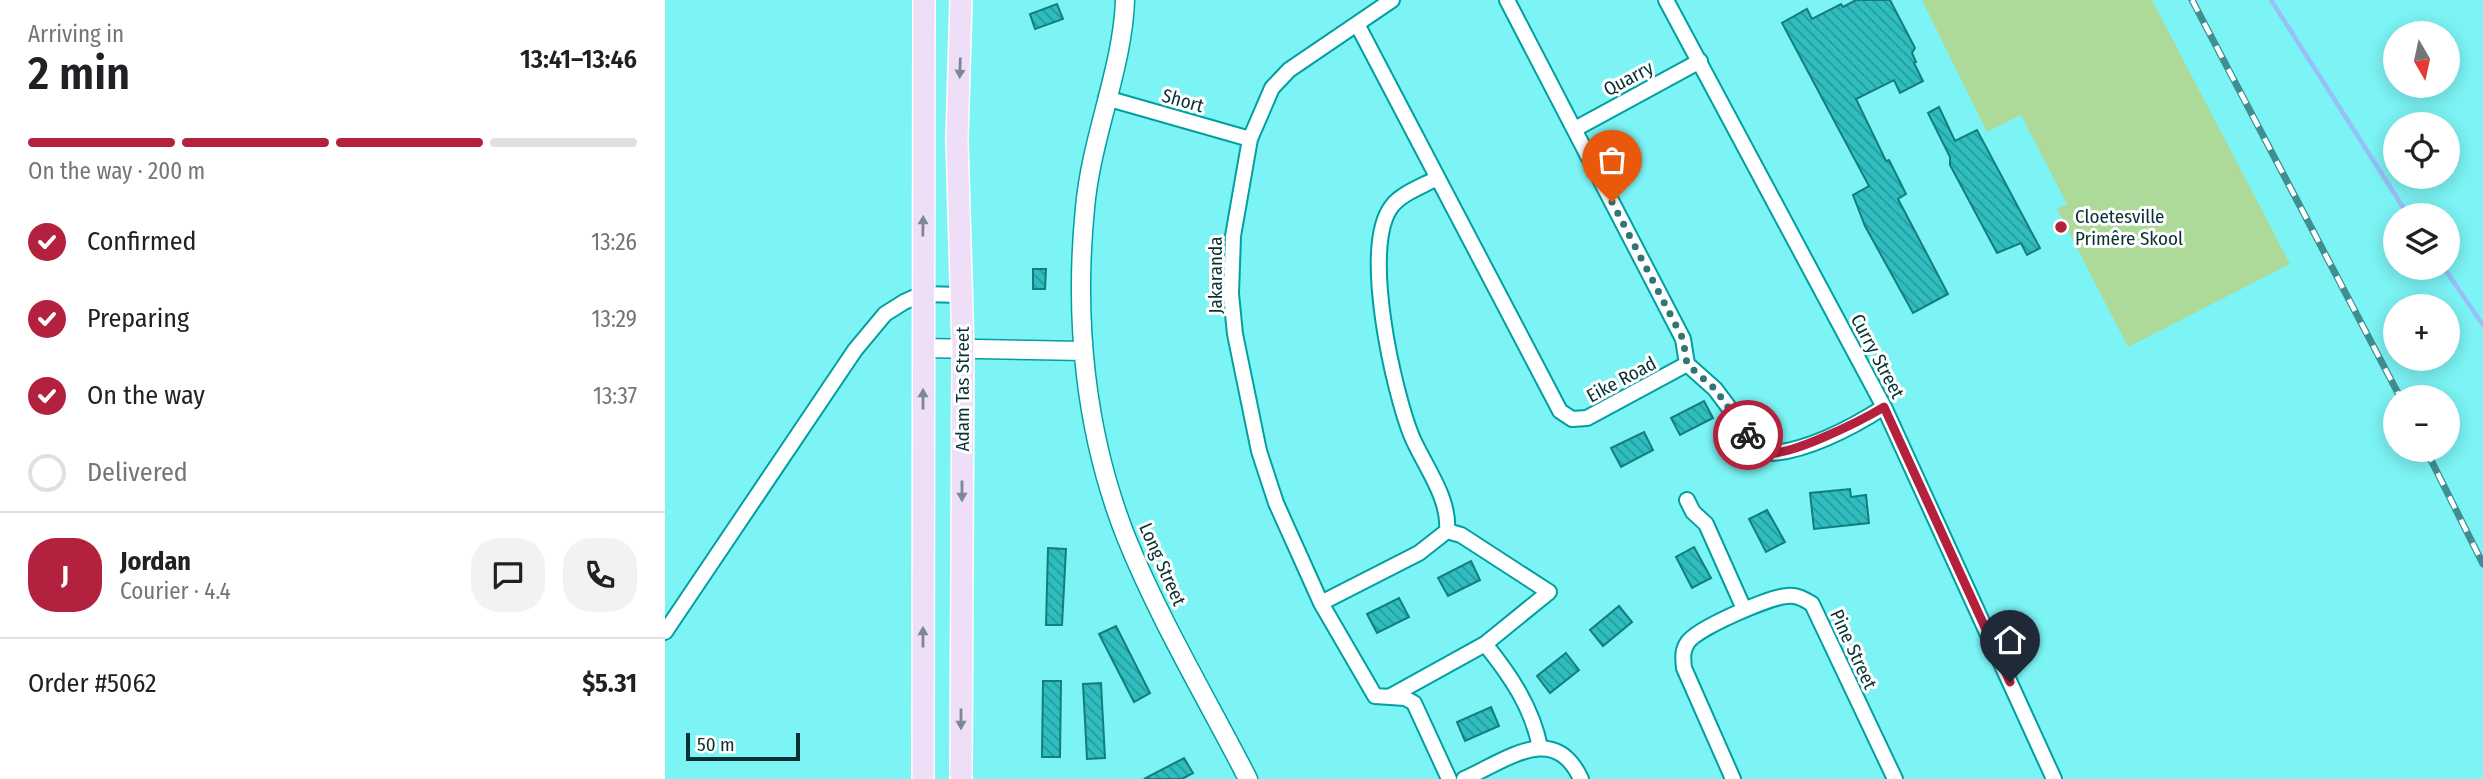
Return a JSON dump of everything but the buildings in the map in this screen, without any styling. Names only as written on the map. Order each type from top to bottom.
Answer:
[{"type":"main road","name":"Adam Tas Street","points":[[923,779],[924,0]]},
{"type":"main road","name":"Adam Tas Street","points":[[961,0],[957,141],[963,350],[961,779]]},
{"type":"street","name":"Long Street","points":[[1125,0],[1121,39],[1105,98],[1085,204],[1080,303],[1083,351],[1094,423],[1126,535],[1146,582],[1248,779]]},
{"type":"street","name":"Jakaranda","points":[[1391,696],[1375,696],[1371,690],[1349,646],[1321,603],[1276,503],[1263,464],[1235,334],[1231,294],[1233,236],[1250,139],[1277,81],[1392,0]]},
{"type":"street","name":"Eike Road","points":[[1357,23],[1553,399],[1566,416],[1580,419],[1596,415],[1687,364],[1683,339],[1507,0]]},
{"type":"street","name":"Curry Street","points":[[1671,2],[1884,407],[2054,779]]},
{"type":"street","name":"Quarry","points":[[1575,129],[1700,61]]},
{"type":"street","name":"Short","points":[[1105,98],[1250,139]]},
{"type":"street","points":[[1321,603],[1419,553],[1447,531],[1449,514],[1409,429],[1393,369],[1378,279],[1383,228],[1391,207],[1437,178]]},
{"type":"street","points":[[665,632],[855,350],[885,314],[922,294],[961,295]]},
{"type":"street","points":[[923,348],[1083,351]]},
{"type":"street","points":[[1687,364],[1715,389],[1763,453],[1835,434],[1884,407]]},
{"type":"street","points":[[1687,500],[1693,512],[1706,524],[1744,610]]},
{"type":"street","points":[[1391,696],[1486,644],[1549,592],[1461,535],[1447,531]]},
{"type":"street","name":"Pine Street","points":[[1733,779],[1684,668],[1683,652],[1689,640],[1744,610],[1789,596],[1802,598],[1812,604],[1895,779]]},
{"type":"street","points":[[1486,644],[1511,677],[1537,732],[1541,747]]},
{"type":"street","points":[[1391,696],[1405,698],[1414,703],[1449,779]]},
{"type":"street","points":[[1464,779],[1541,747],[1555,748],[1566,754],[1581,779]]},
{"type":"green space","points":[[1922,0],[2152,0],[2290,264],[2128,347],[2057,209],[2067,204],[2021,115],[1987,132]]},
{"type":"waterway","points":[[2271,0],[2400,203]]},
{"type":"waterway","points":[[2452,280],[2483,325]]},
{"type":"railway","points":[[2192,0],[2394,385]]},
{"type":"railway","points":[[2432,462],[2483,564]]},
{"type":"way so far","points":[[1612,202],[1683,339],[1687,364],[1715,389],[1748,435]]},
{"type":"place","name":"Cloetesville Primêre Skool","points":[[2061,227]]},
{"type":"route","points":[[1748,435],[1763,453],[1770,453],[1835,434],[1884,407],[2010,682]]}]
